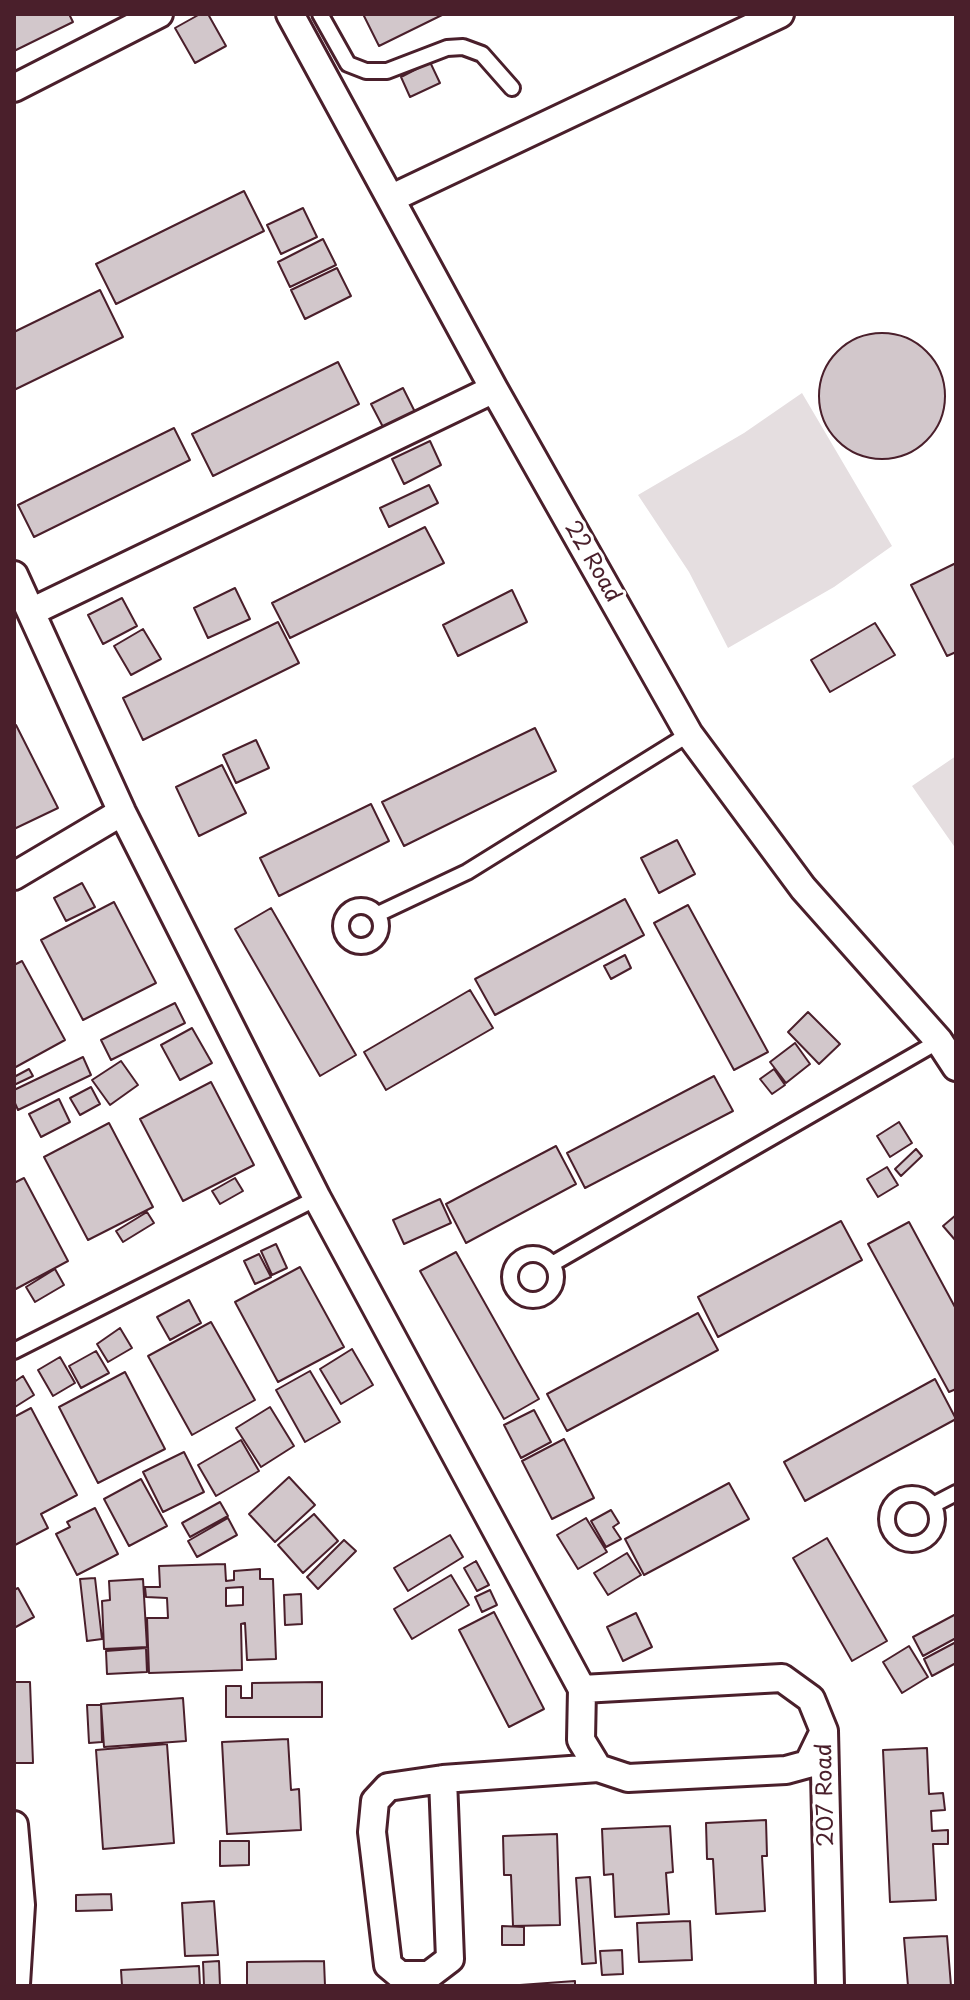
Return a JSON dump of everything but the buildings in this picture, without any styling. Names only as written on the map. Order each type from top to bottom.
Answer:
[{"type":"street","points":[[14,88],[159,14]]},
{"type":"street","name":"22 Road","points":[[290,14],[494,389],[689,734],[803,888],[947,1035],[956,1066]]},
{"type":"street","points":[[392,198],[780,14]]},
{"type":"street","points":[[31,612],[494,389]]},
{"type":"street","points":[[14,575],[122,812],[317,1198],[582,1689],[581,1740],[598,1768]]},
{"type":"street","points":[[14,876],[122,812]]},
{"type":"street","name":"207 Road","points":[[582,1689],[782,1678],[811,1699],[824,1731],[830,1986]]},
{"type":"street","points":[[443,1779],[450,1959],[429,1975],[400,1975],[388,1965],[372,1832],[375,1801],[388,1787],[443,1779],[598,1768],[628,1778],[786,1770],[808,1764],[824,1731]]},
{"type":"street","points":[[14,1825],[21,1905],[14,1985]]},
{"type":"lane","points":[[320,14],[348,64],[366,71],[387,71],[447,48],[463,47],[482,54],[512,88]]},
{"type":"lane","points":[[378,914],[467,872],[689,734]]},
{"type":"lane","points":[[552,1264],[947,1035]]},
{"type":"lane","points":[[14,1351],[317,1198]]},
{"type":"lane","points":[[933,1505],[956,1493]]},
{"type":"shaded area","points":[[802,393],[892,546],[834,587],[728,648],[689,572],[638,495],[744,433]]},
{"type":"shaded area","points":[[956,756],[956,849],[912,786]]}]
